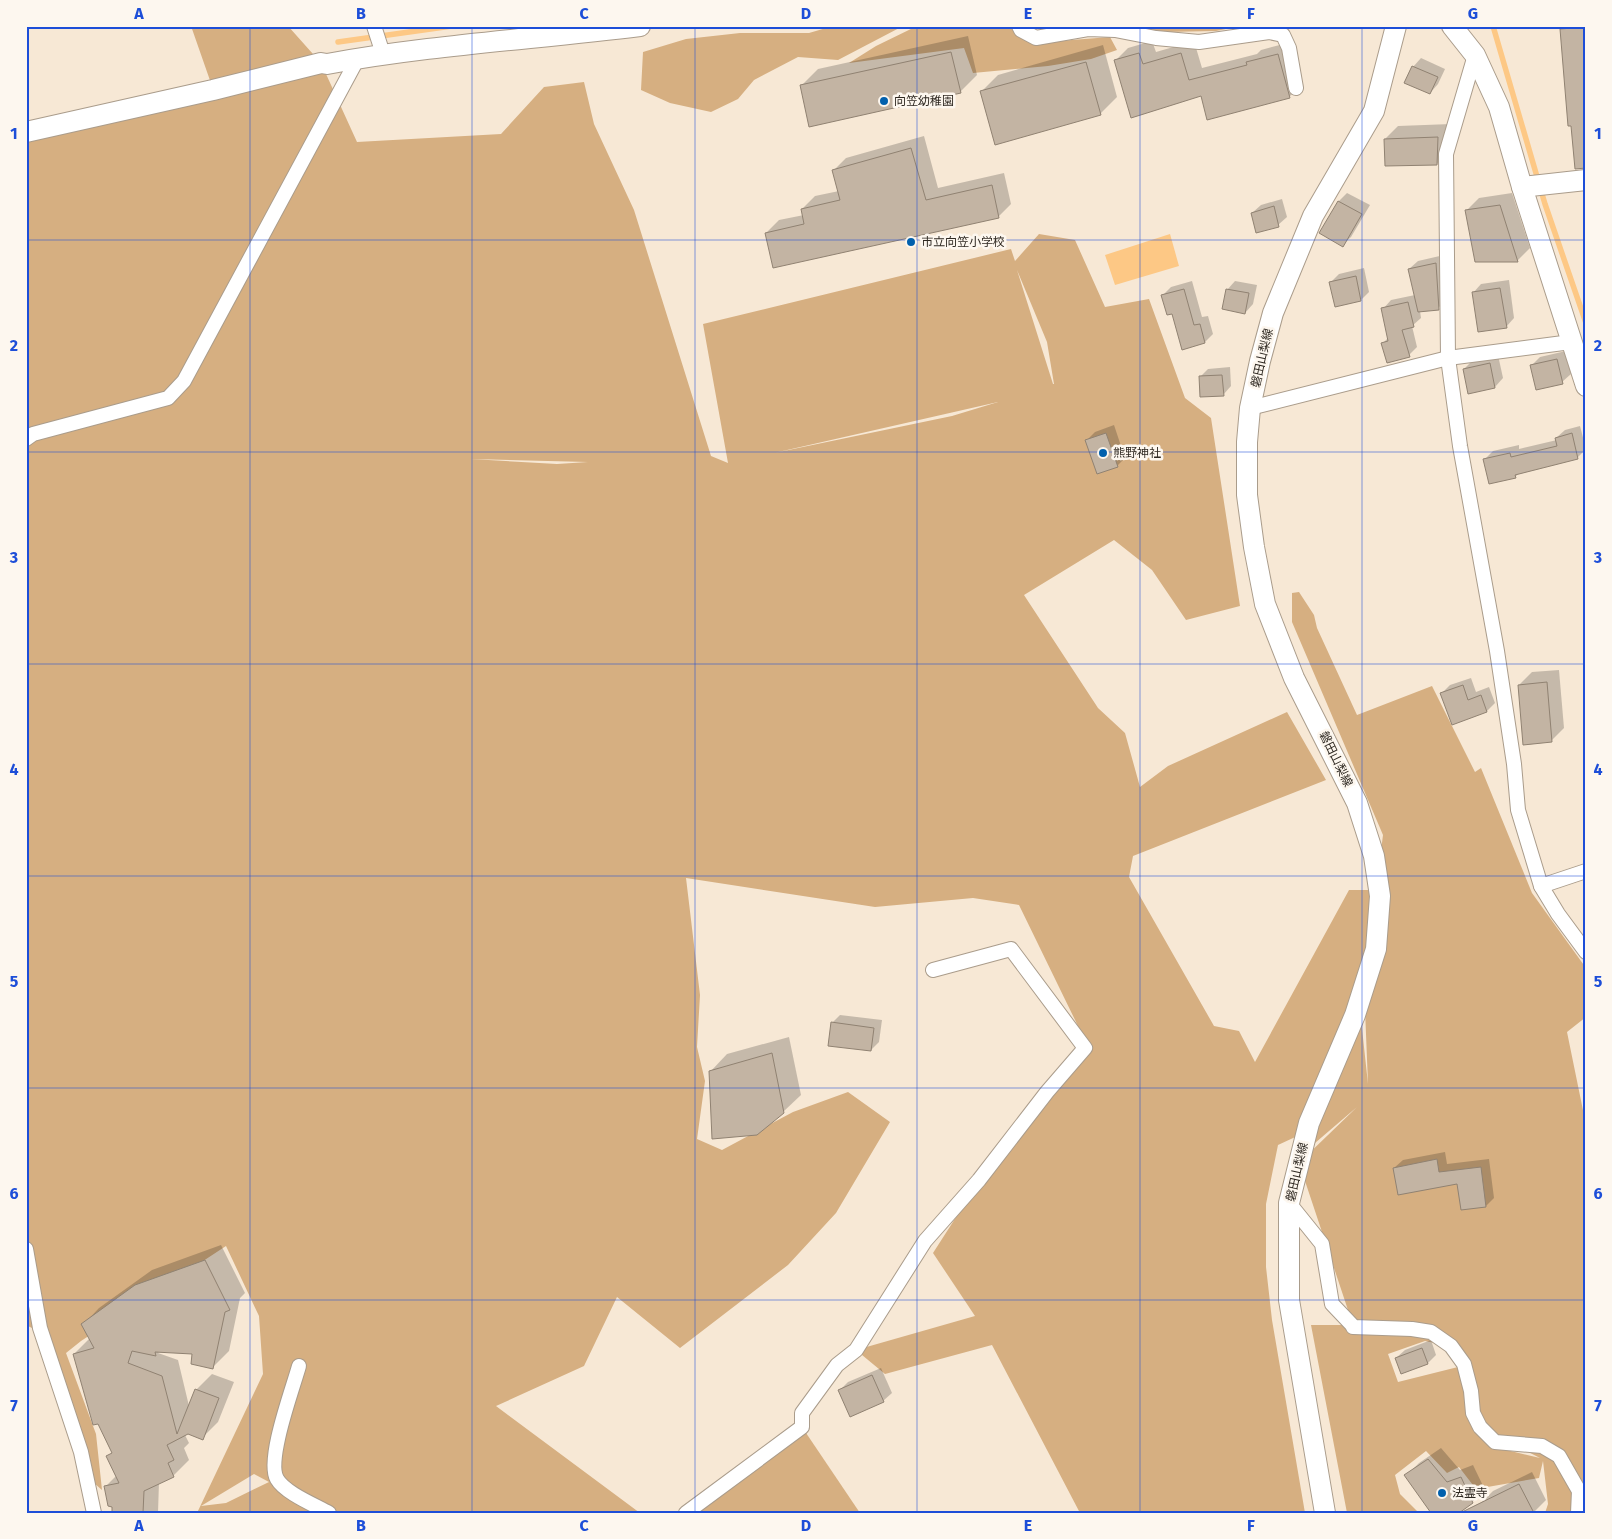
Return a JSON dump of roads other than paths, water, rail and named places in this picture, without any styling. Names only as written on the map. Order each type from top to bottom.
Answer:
[{"type":"main road","points":[[26,132],[213,90],[321,63],[326,64],[383,54],[640,26]]},
{"type":"main road","name":"磐田山梨線","points":[[1325,1513],[1289,1300],[1289,1203],[1309,1123],[1355,1015],[1376,950],[1380,896],[1374,856],[1357,803],[1294,678],[1266,604],[1254,547],[1247,495],[1247,442],[1250,408],[1273,313],[1313,216],[1374,111],[1396,26]]},
{"type":"main road","points":[[1452,26],[1475,55],[1499,107],[1522,187],[1586,386]]},
{"type":"main road","points":[[1522,187],[1586,180]]},
{"type":"street","points":[[374,26],[383,54]]},
{"type":"street","points":[[1019,26],[1021,30],[1036,38],[1088,29],[1115,30],[1156,38],[1199,42],[1269,32],[1283,35],[1288,48],[1296,88]]},
{"type":"street","points":[[1475,55],[1446,154],[1448,358],[1460,446],[1498,651],[1514,764],[1518,810],[1541,886],[1558,914],[1586,952]]},
{"type":"street","points":[[26,439],[33,434],[168,398],[184,381],[358,58]]},
{"type":"street","points":[[1250,408],[1448,358],[1571,342]]},
{"type":"street","points":[[1541,886],[1586,871]]},
{"type":"street","points":[[686,1513],[802,1427],[802,1413],[837,1366],[856,1350],[925,1240],[979,1180],[1047,1092],[1085,1048],[1011,950],[933,970]]},
{"type":"street","points":[[1289,1203],[1322,1244],[1332,1304],[1354,1327],[1412,1328],[1431,1332],[1451,1346],[1464,1364],[1471,1391],[1473,1413],[1480,1427],[1495,1442],[1542,1446],[1559,1456],[1579,1491],[1578,1513]]},
{"type":"street","points":[[26,1249],[33,1326],[81,1452],[94,1513]]},
{"type":"street","points":[[299,1366],[279,1432],[274,1464],[276,1479],[291,1492],[329,1513]]},
{"type":"waterway","points":[[338,42],[452,26]]},
{"type":"waterway","points":[[1493,26],[1545,204],[1586,323]]},
{"type":"place","name":"向笠幼稚園","points":[[884,101]]},
{"type":"place","name":"市立向笠小学校","points":[[911,242]]},
{"type":"place","name":"熊野神社","points":[[1103,453]]},
{"type":"place","name":"法霊寺","points":[[1442,1493]]}]
